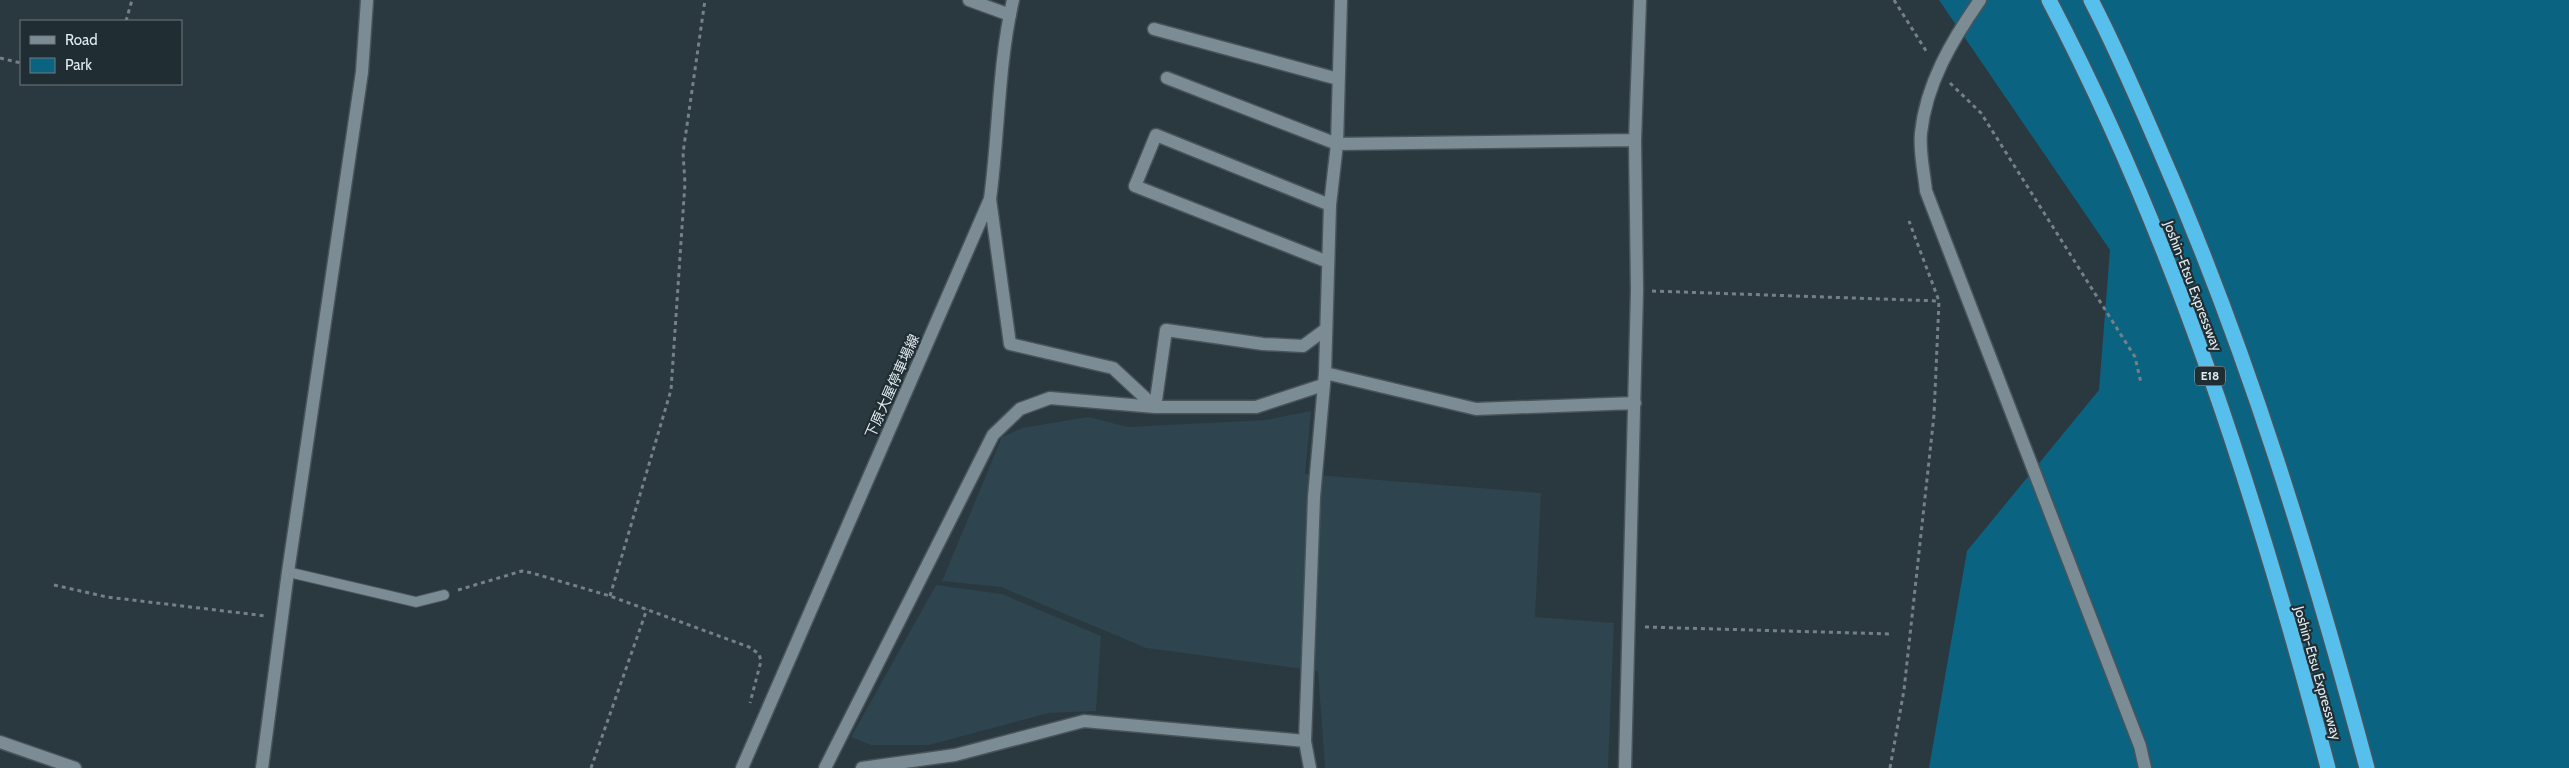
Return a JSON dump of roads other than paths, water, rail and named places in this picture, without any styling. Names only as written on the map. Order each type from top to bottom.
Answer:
[{"type":"highway","name":"Joshin-Etsu Expressway","points":[[2049,0],[2113,134],[2158,240],[2200,348],[2238,458],[2275,578],[2328,768]]},
{"type":"highway","name":"Joshin-Etsu Expressway","points":[[2091,0],[2145,115],[2192,222],[2234,333],[2310,563],[2367,768]]},
{"type":"street","points":[[262,768],[288,572],[362,72],[367,0]]},
{"type":"street","points":[[969,0],[1010,15]]},
{"type":"street","name":"下原大屋停車場線","points":[[742,768],[990,199],[1010,15],[1014,0]]},
{"type":"street","points":[[1310,768],[1305,741],[1314,496],[1324,379],[1330,205],[1337,144],[1341,0]]},
{"type":"street","points":[[1625,768],[1630,626],[1636,290],[1635,140],[1640,0]]},
{"type":"street","points":[[1980,0],[1962,26],[1932,83],[1921,134],[1926,190],[2140,746],[2145,768]]},
{"type":"street","points":[[1154,30],[1338,79]]},
{"type":"street","points":[[1167,78],[1337,144],[1635,140]]},
{"type":"street","points":[[1328,262],[1134,186],[1156,135],[1330,205]]},
{"type":"street","points":[[990,199],[1010,344],[1113,368],[1156,407]]},
{"type":"street","points":[[1156,407],[1166,330],[1263,344],[1303,346],[1326,330]]},
{"type":"street","points":[[825,768],[993,436],[1020,409],[1050,398],[1156,407],[1256,407],[1324,379],[1476,409],[1634,403]]},
{"type":"street","points":[[862,768],[955,755],[1084,721],[1305,741]]},
{"type":"street","points":[[0,742],[75,768]]},
{"type":"lane","points":[[288,572],[416,602],[444,595]]}]
